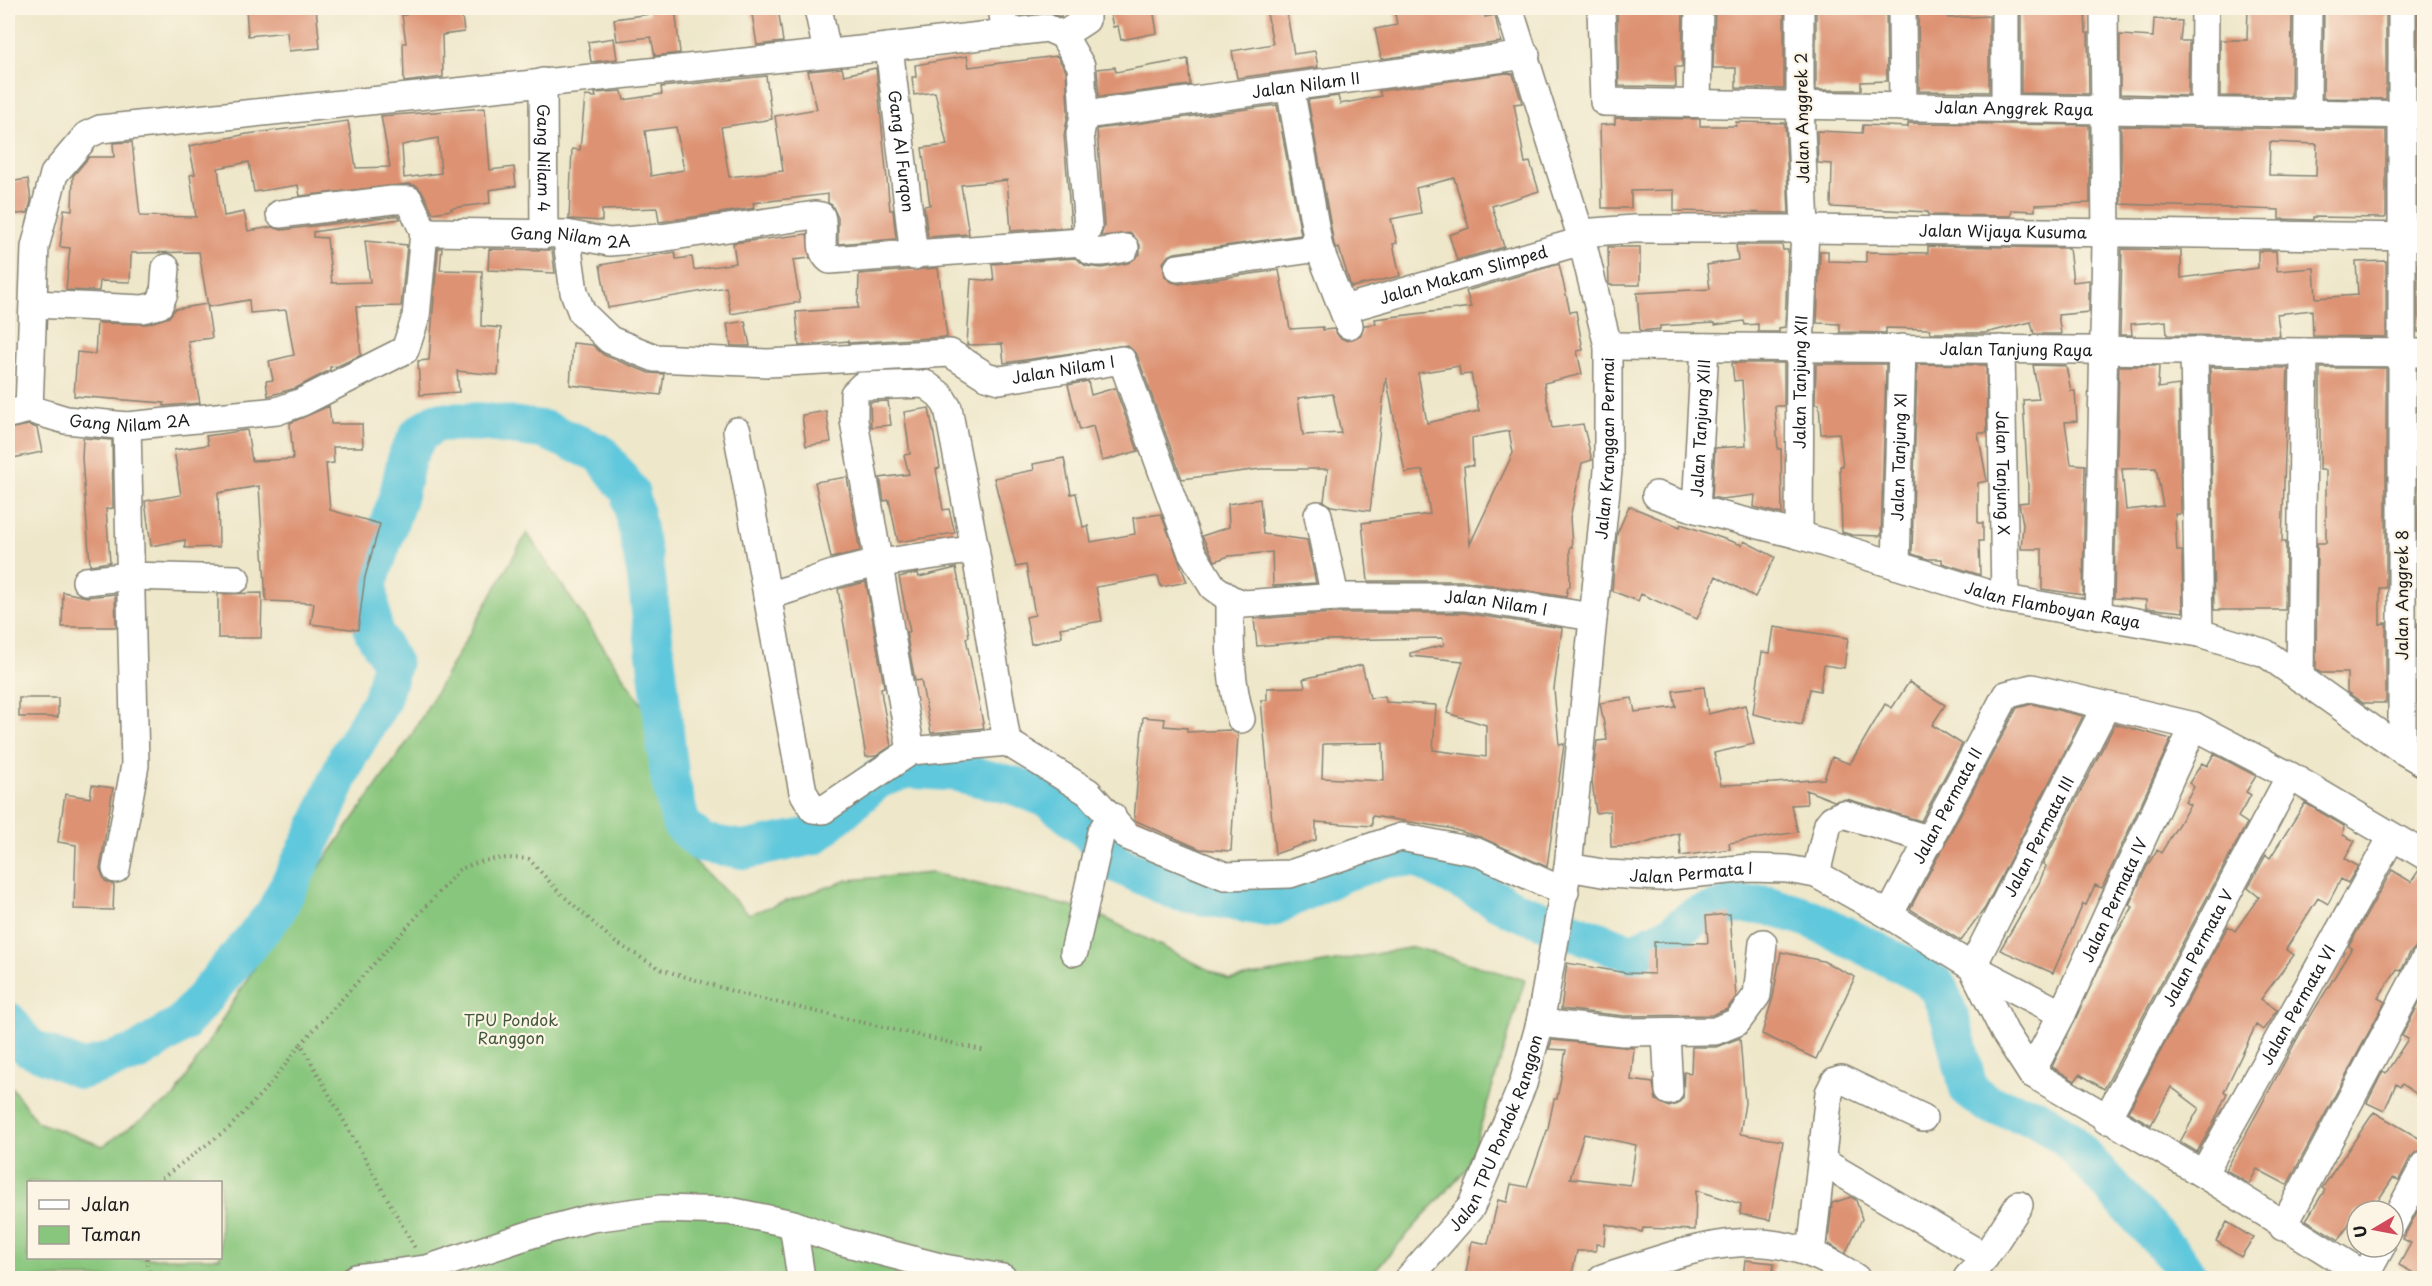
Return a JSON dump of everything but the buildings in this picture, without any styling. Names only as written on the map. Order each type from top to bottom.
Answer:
[{"type":"street","points":[[818,8],[827,52]]},
{"type":"street","points":[[1063,35],[1086,20],[1086,8]]},
{"type":"street","name":"Jalan Kranggan Permai","points":[[1509,8],[1526,55],[1581,237],[1608,346],[1608,470],[1566,887]]},
{"type":"street","name":"Jalan Anggrek Raya","points":[[1601,8],[1604,102],[2414,115]]},
{"type":"street","points":[[1697,104],[1699,8]]},
{"type":"street","name":"Jalan Anggrek 2","points":[[1800,8],[1800,105],[1805,229]]},
{"type":"street","points":[[1902,8],[1903,107]]},
{"type":"street","points":[[2005,8],[2005,109]]},
{"type":"street","points":[[2098,616],[2106,233],[2104,8]]},
{"type":"street","points":[[2204,112],[2205,8]]},
{"type":"street","points":[[2307,113],[2308,8]]},
{"type":"street","name":"Jalan Anggrek 8","points":[[2402,8],[2414,115],[2413,757]]},
{"type":"street","points":[[18,411],[34,304],[35,247],[54,174],[87,135],[100,129],[889,47],[1004,20],[1047,28],[1063,35],[1081,66],[1084,115],[1080,134],[1088,227],[1082,243],[1085,249],[1092,253],[1125,248]]},
{"type":"street","name":"Gang Al Furqon","points":[[889,47],[914,256]]},
{"type":"street","name":"Jalan Nilam II","points":[[1084,115],[1526,55]]},
{"type":"street","name":"Gang Nilam 4","points":[[543,82],[555,234]]},
{"type":"street","points":[[1178,268],[1319,248],[1290,88]]},
{"type":"street","points":[[280,214],[392,200],[409,200],[424,232]]},
{"type":"street","name":"Gang Nilam 2A","points":[[18,411],[66,420],[127,426],[277,411],[302,402],[400,355],[410,342],[416,317],[424,232],[555,234],[609,242],[660,238],[815,215],[821,216],[823,221],[822,248],[825,256],[830,260],[1082,243]]},
{"type":"street","name":"Jalan Wijaya Kusuma","points":[[1581,237],[1634,229],[2414,237]]},
{"type":"street","name":"Jalan Tanjung XII","points":[[1799,535],[1800,348],[1805,229]]},
{"type":"street","name":"Jalan Nilam I","points":[[555,234],[582,313],[610,340],[655,358],[768,363],[950,354],[958,356],[986,376],[1000,380],[1122,360],[1191,551],[1213,587],[1230,599],[1244,604],[1335,597],[1465,597],[1593,617]]},
{"type":"street","name":"Jalan Makam Slimped","points":[[1319,248],[1347,317],[1581,237]]},
{"type":"street","points":[[34,304],[143,309],[159,305],[164,293],[166,268]]},
{"type":"street","name":"Jalan Tanjung Raya","points":[[1608,346],[2414,353]]},
{"type":"street","name":"Jalan Tanjung XIII","points":[[1696,509],[1705,347]]},
{"type":"street","name":"Jalan Tanjung XI","points":[[1896,565],[1902,348]]},
{"type":"street","name":"Jalan Tanjung X","points":[[2001,349],[2005,598]]},
{"type":"street","points":[[2194,351],[2199,633]]},
{"type":"street","points":[[2300,678],[2304,352]]},
{"type":"street","points":[[737,431],[803,792],[813,809],[822,810],[911,751],[1007,742],[975,549],[948,408],[940,394],[925,384],[862,386],[854,394],[854,421],[911,751]]},
{"type":"street","points":[[116,869],[135,765],[127,426]]},
{"type":"street","name":"Jalan Flamboyan Raya","points":[[1656,495],[1696,509],[1799,535],[2005,598],[2199,633],[2265,653],[2413,757]]},
{"type":"street","points":[[1318,515],[1335,597]]},
{"type":"street","points":[[767,595],[788,592],[833,574],[879,564],[975,549]]},
{"type":"street","points":[[86,581],[130,576],[236,579]]},
{"type":"street","points":[[1230,599],[1230,669],[1240,719]]},
{"type":"street","name":"Jalan Permata II","points":[[1889,915],[1931,840],[2006,695],[2032,688],[2106,706]]},
{"type":"street","points":[[2106,706],[2194,726],[2290,776],[2424,855]]},
{"type":"street","name":"Jalan Permata III","points":[[1972,967],[2106,706]]},
{"type":"street","name":"Jalan Permata IV","points":[[2031,1073],[2062,1014],[2194,726]]},
{"type":"street","name":"Jalan Permata I","points":[[1007,742],[1088,792],[1106,824],[1127,836],[1225,876],[1290,874],[1401,837],[1477,852],[1566,887],[1608,874],[1660,876],[1749,868],[1786,869],[1816,874],[1889,915],[1972,967],[2062,1014]]},
{"type":"street","name":"Jalan Permata V","points":[[2106,1120],[2290,776]]},
{"type":"street","points":[[1816,874],[1828,824],[1832,819],[1843,814],[1931,840]]},
{"type":"street","points":[[1074,952],[1093,865],[1106,824]]},
{"type":"street","name":"Jalan Permata VI","points":[[2203,1174],[2392,837]]},
{"type":"street","name":"Jalan TPU Pondok Ranggon","points":[[1409,1278],[1471,1207],[1523,1084],[1540,1023],[1566,887]]},
{"type":"street","points":[[1540,1023],[1666,1034],[1715,1031],[1737,1022],[1757,995],[1763,944]]},
{"type":"street","points":[[2283,1227],[2424,961]]},
{"type":"street","points":[[1972,967],[2005,1033],[2031,1073],[2106,1120],[2203,1174],[2283,1227],[2367,1277],[2375,1259]]},
{"type":"street","points":[[1666,1034],[1669,1091]]},
{"type":"street","points":[[1811,1253],[1829,1093],[1835,1081],[1842,1079],[1923,1118]]},
{"type":"street","points":[[1823,1162],[1985,1257]]},
{"type":"street","points":[[2405,1202],[2424,1166]]},
{"type":"street","points":[[1967,1278],[1985,1257],[2019,1205]]},
{"type":"street","points":[[356,1278],[429,1274],[532,1234],[592,1218],[661,1209],[729,1211],[793,1224],[840,1241],[944,1268],[1003,1278]]},
{"type":"street","points":[[793,1224],[801,1278]]},
{"type":"street","points":[[1602,1278],[1669,1256],[1719,1244],[1769,1242],[1811,1253],[1856,1278]]},
{"type":"path","points":[[158,1181],[230,1128],[271,1083],[301,1044],[459,870],[489,859],[529,859],[558,891],[615,942],[660,969],[745,994],[986,1051]]},
{"type":"path","points":[[301,1044],[429,1274]]},
{"type":"path","points":[[147,1259],[150,1278]]},
{"type":"green space","name":"TPU Pondok Ranggon","points":[[527,533],[647,712],[668,836],[749,914],[848,880],[932,873],[1093,912],[1229,980],[1414,947],[1525,980],[1468,1167],[1368,1278],[8,1278],[8,1082],[37,1122],[103,1146],[175,1096],[293,905],[408,741]]},
{"type":"waterway","points":[[8,1021],[28,1047],[82,1070],[138,1052],[182,1024],[275,913],[318,827],[348,756],[381,701],[392,663],[373,631],[368,584],[398,497],[407,457],[419,434],[437,422],[483,422],[545,430],[601,454],[630,492],[646,573],[670,779],[681,824],[702,843],[746,850],[813,836],[878,779],[908,769],[955,772],[1016,786],[1049,799],[1084,827],[1116,863],[1176,891],[1270,908],[1342,873],[1387,858],[1418,858],[1515,910],[1632,953],[1672,934],[1694,917],[1732,905],[1766,905],[1812,919],[1911,969],[1937,985],[1950,1017],[1969,1090],[1988,1104],[2038,1118],[2066,1137],[2176,1258],[2189,1278]]}]
